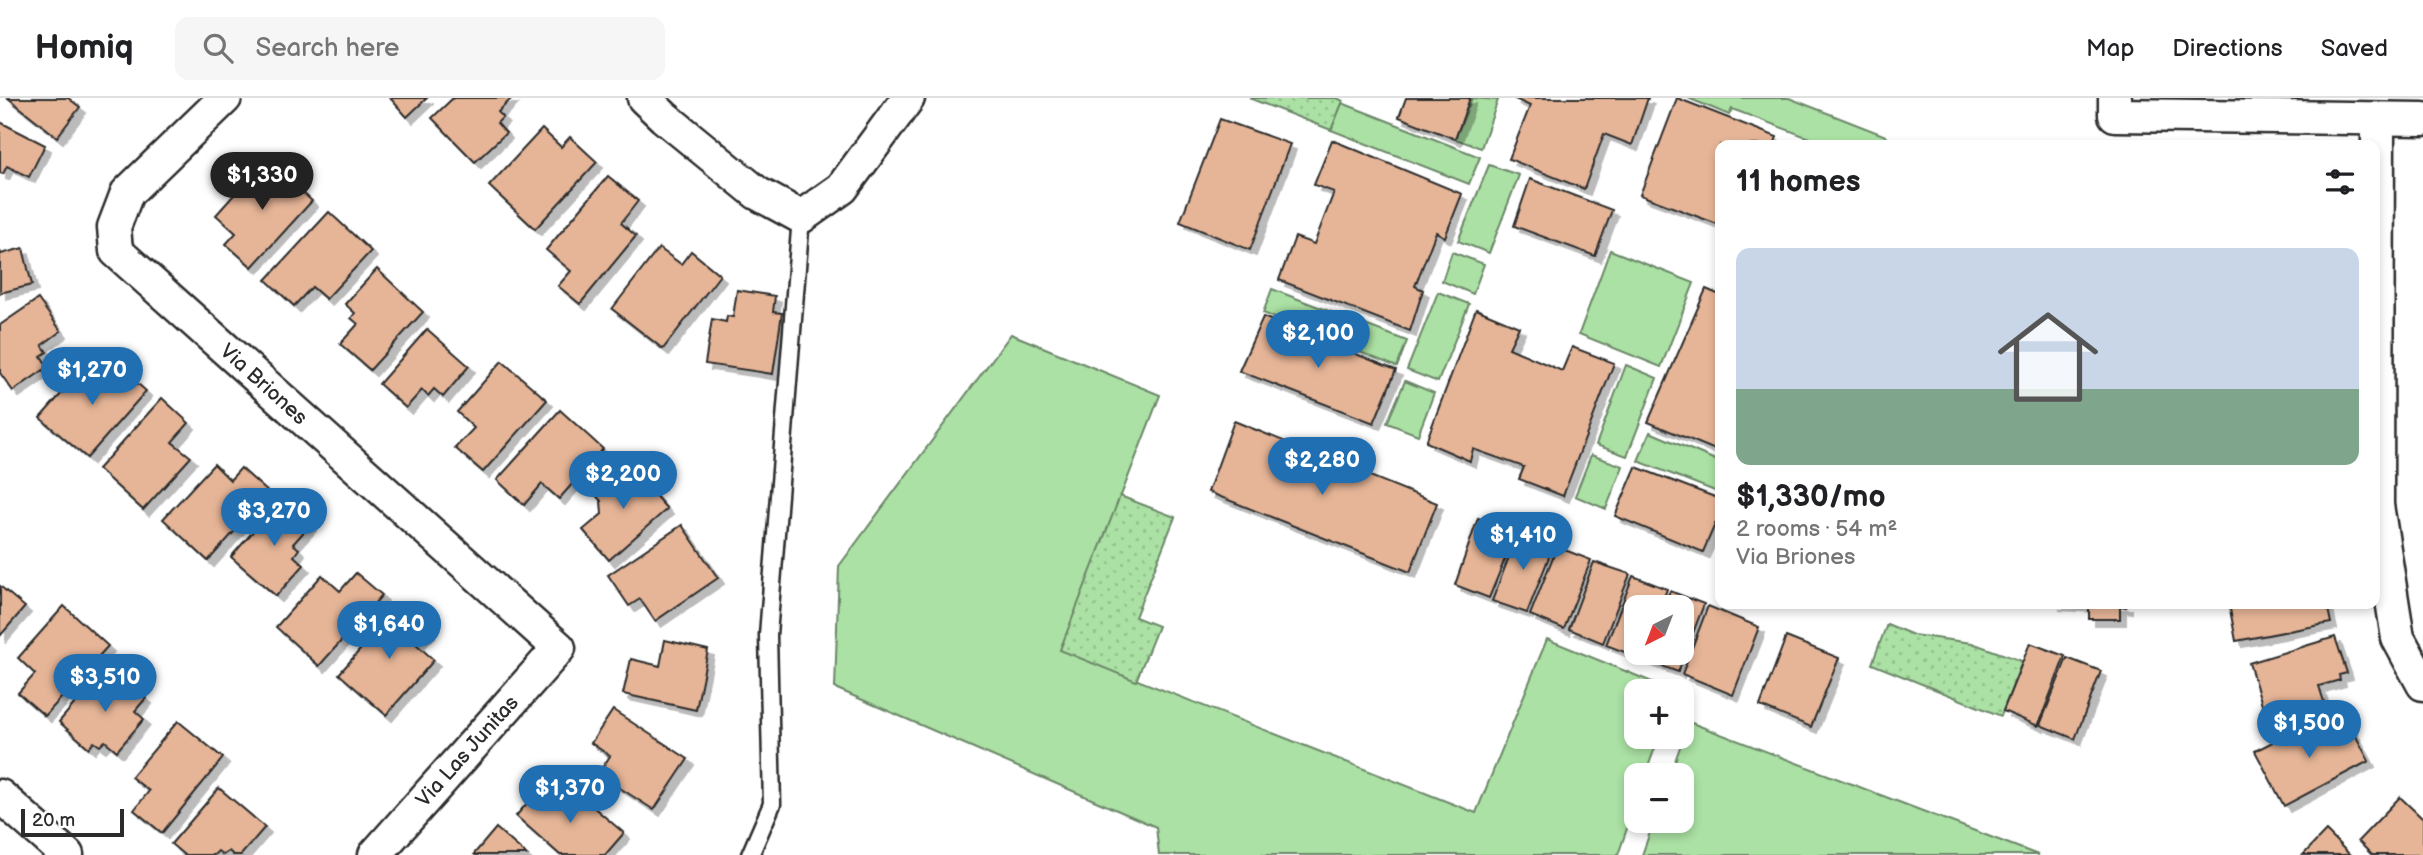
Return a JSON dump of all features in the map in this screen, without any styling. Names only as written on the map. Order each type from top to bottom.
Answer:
[{"type":"street","name":"Via Briones","points":[[225,98],[127,193],[114,227],[116,251],[559,648]]},
{"type":"street","points":[[644,98],[757,193],[801,217],[842,188],[908,98]]},
{"type":"street","points":[[2115,98],[2115,116],[2423,119]]},
{"type":"street","points":[[2378,120],[2378,140]]},
{"type":"street","points":[[2380,524],[2398,638],[2423,684]]},
{"type":"street","name":"Via Las Junitas","points":[[375,855],[559,648]]},
{"type":"street","points":[[0,796],[67,855]]},
{"type":"lane","points":[[750,855],[772,804],[768,635],[801,217]]},
{"type":"green space","points":[[1249,98],[1337,98],[1343,101],[1331,130]]},
{"type":"green space","points":[[1472,98],[1498,100],[1481,148],[1455,139]]},
{"type":"green space","points":[[1688,98],[1789,98],[1886,136],[1889,140],[1815,140],[1732,109],[1729,115]]},
{"type":"green space","points":[[1342,103],[1480,157],[1469,184],[1331,130]]},
{"type":"green space","points":[[1489,165],[1519,175],[1489,253],[1458,241]]},
{"type":"green space","points":[[1610,250],[1694,283],[1661,367],[1579,334]]},
{"type":"green space","points":[[1452,252],[1484,264],[1473,294],[1442,281]]},
{"type":"green space","points":[[1272,289],[1407,341],[1397,367],[1263,313]]},
{"type":"green space","points":[[1438,292],[1469,304],[1438,382],[1407,370]]},
{"type":"green space","points":[[1011,334],[1160,395],[1061,650],[1476,813],[1547,639],[1645,679],[1624,679],[1624,749],[1655,749],[1649,763],[1624,763],[1625,833],[1618,855],[1159,855],[1156,827],[835,688],[839,566]]},
{"type":"green space","points":[[1626,365],[1657,378],[1627,456],[1596,445]]},
{"type":"green space","points":[[1405,381],[1434,393],[1418,435],[1387,423]]},
{"type":"green space","points":[[1650,432],[1715,460],[1715,491],[1638,461]]},
{"type":"green space","points":[[1591,455],[1623,466],[1606,509],[1575,496]]},
{"type":"green space","points":[[1120,496],[1175,517],[1135,617],[1158,626],[1136,681],[1060,650]]},
{"type":"green space","points":[[1887,624],[1913,635],[1972,643],[2022,661],[2001,716],[1872,664]]},
{"type":"green space","points":[[1694,724],[2038,855],[1642,855],[1650,833],[1694,833],[1694,763],[1674,763],[1679,749],[1694,749]]},
{"type":"building","points":[[8,98],[68,98],[80,107],[57,137]]},
{"type":"building","points":[[390,98],[427,98],[407,117]]},
{"type":"building","points":[[453,98],[512,98],[498,112],[503,117],[497,123],[506,133],[475,162],[432,118]]},
{"type":"building","points":[[1406,98],[1470,98],[1455,139],[1399,117]]},
{"type":"building","points":[[1513,98],[1648,98],[1632,145],[1604,134],[1584,189],[1509,159],[1530,106]]},
{"type":"building","points":[[1677,98],[1777,137],[1776,140],[1715,140],[1715,223],[1640,195]]},
{"type":"building","points":[[1220,119],[1290,144],[1250,250],[1180,222]]},
{"type":"building","points":[[0,122],[45,145],[29,177],[7,166],[3,174],[0,173]]},
{"type":"building","points":[[542,129],[561,147],[570,137],[597,162],[535,229],[489,186]]},
{"type":"building","points":[[1332,140],[1462,194],[1445,237],[1436,232],[1415,286],[1423,290],[1410,331],[1279,280],[1295,237],[1314,244],[1334,192],[1314,185]]},
{"type":"building","points":[[266,159],[312,201],[252,267],[226,244],[236,233],[216,215]]},
{"type":"building","points":[[608,176],[638,201],[621,223],[636,236],[580,304],[558,286],[571,271],[546,250]]},
{"type":"building","points":[[1530,179],[1612,210],[1595,256],[1514,226]]},
{"type":"building","points":[[329,212],[371,251],[326,299],[312,287],[294,306],[266,280]]},
{"type":"building","points":[[23,248],[32,285],[0,293],[0,251],[1,254]]},
{"type":"building","points":[[659,248],[681,264],[691,251],[720,275],[663,349],[612,309]]},
{"type":"building","points":[[377,269],[423,312],[370,370],[340,344],[358,324],[351,318],[355,313],[345,304]]},
{"type":"building","points":[[1706,289],[1715,293],[1715,450],[1648,422]]},
{"type":"building","points":[[737,290],[775,296],[773,312],[782,313],[773,374],[705,364],[712,319],[726,322],[727,316],[733,317]]},
{"type":"building","points":[[38,299],[61,331],[42,345],[47,352],[41,356],[48,367],[13,391],[0,373],[0,325]]},
{"type":"building","points":[[1476,309],[1519,327],[1509,348],[1562,371],[1572,347],[1614,363],[1563,496],[1519,479],[1524,467],[1473,449],[1470,461],[1426,442]]},
{"type":"building","points":[[1263,317],[1396,370],[1374,423],[1239,371]]},
{"type":"building","points":[[427,329],[469,366],[443,397],[434,389],[428,396],[422,390],[406,408],[379,384]]},
{"type":"building","points":[[90,361],[109,378],[119,367],[146,391],[87,458],[40,418]]},
{"type":"building","points":[[502,361],[547,400],[483,472],[455,448],[474,428],[457,412]]},
{"type":"building","points":[[162,398],[189,423],[172,442],[191,457],[143,510],[98,469]]},
{"type":"building","points":[[560,410],[603,449],[559,499],[542,484],[524,505],[497,480]]},
{"type":"building","points":[[1234,421],[1437,503],[1410,572],[1208,492]]},
{"type":"building","points":[[625,461],[667,509],[609,560],[583,530],[602,514],[601,501],[592,491]]},
{"type":"building","points":[[214,464],[230,480],[241,468],[269,493],[208,561],[163,519]]},
{"type":"building","points":[[1636,467],[1715,497],[1715,524],[1703,552],[1615,516]]},
{"type":"building","points":[[281,499],[310,525],[293,544],[299,549],[294,556],[304,565],[276,596],[231,557]]},
{"type":"building","points":[[1478,518],[1517,530],[1489,598],[1455,585]]},
{"type":"building","points":[[682,525],[718,578],[655,621],[640,599],[629,606],[608,575]]},
{"type":"building","points":[[1519,531],[1554,544],[1527,613],[1492,601]]},
{"type":"building","points":[[1557,547],[1591,560],[1564,629],[1530,615]]},
{"type":"building","points":[[1594,562],[1630,574],[1603,643],[1569,629]]},
{"type":"building","points":[[356,573],[382,595],[319,666],[276,627],[322,575],[340,591]]},
{"type":"building","points":[[1633,576],[1667,589],[1665,595],[1626,595]]},
{"type":"building","points":[[0,586],[25,607],[0,636]]},
{"type":"building","points":[[1624,599],[1624,652],[1606,645]]},
{"type":"building","points":[[1694,600],[1704,604],[1694,630]]},
{"type":"building","points":[[399,605],[429,631],[416,644],[434,660],[386,715],[339,674]]},
{"type":"building","points":[[64,606],[108,646],[45,716],[18,693],[35,674],[18,658]]},
{"type":"building","points":[[1708,606],[1759,627],[1733,695],[1682,674],[1685,665],[1694,665],[1694,643]]},
{"type":"building","points":[[2089,609],[2120,609],[2120,619],[2089,619]]},
{"type":"building","points":[[2230,609],[2328,609],[2331,623],[2236,641]]},
{"type":"building","points":[[1786,637],[1839,658],[1811,727],[1760,706]]},
{"type":"building","points":[[2335,637],[2347,673],[2339,675],[2340,680],[2319,686],[2325,705],[2268,723],[2249,663]]},
{"type":"building","points":[[665,640],[708,650],[696,710],[623,694],[631,659],[660,666]]},
{"type":"building","points":[[2030,643],[2065,656],[2038,726],[2003,711]]},
{"type":"building","points":[[2067,658],[2101,671],[2075,739],[2040,725]]},
{"type":"building","points":[[1659,665],[1681,665],[1678,672]]},
{"type":"building","points":[[97,677],[111,689],[122,677],[146,698],[135,711],[144,719],[117,751],[105,741],[100,746],[94,742],[89,748],[59,722]]},
{"type":"building","points":[[613,710],[688,759],[654,810],[598,774],[610,756],[591,743]]},
{"type":"building","points":[[2315,720],[2325,740],[2351,727],[2369,761],[2284,806],[2255,751]]},
{"type":"building","points":[[178,721],[223,758],[162,833],[134,810],[149,791],[131,777]]},
{"type":"building","points":[[219,788],[265,827],[241,855],[233,855],[229,851],[223,855],[218,851],[214,855],[184,855],[171,844]]},
{"type":"building","points":[[540,788],[559,804],[572,789],[624,833],[605,855],[560,855],[516,816]]},
{"type":"building","points":[[2400,797],[2423,819],[2423,855],[2372,855],[2358,841]]},
{"type":"building","points":[[496,828],[527,855],[475,855]]},
{"type":"building","points":[[2326,831],[2350,855],[2303,855]]}]
